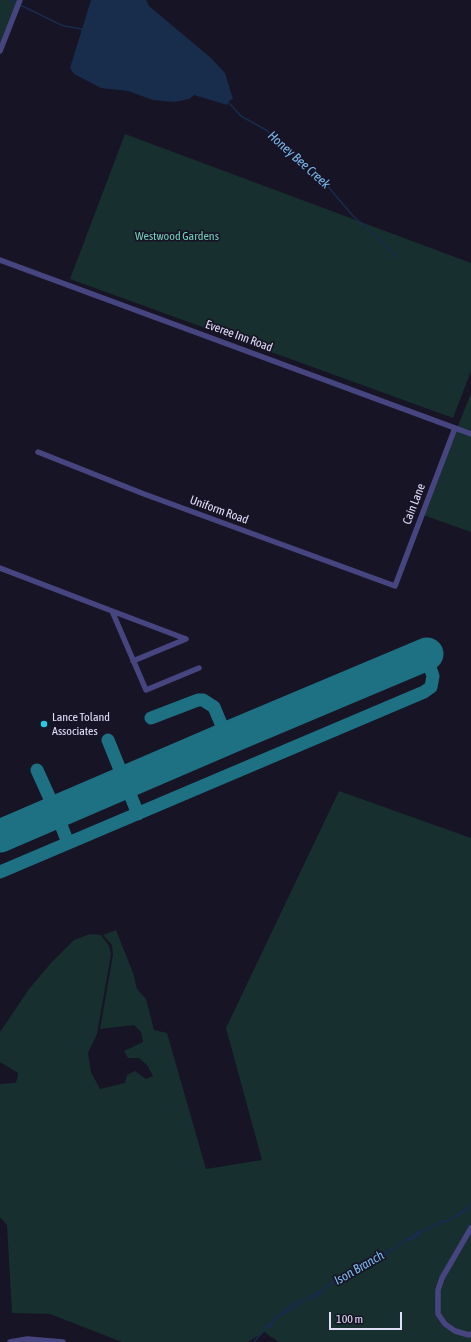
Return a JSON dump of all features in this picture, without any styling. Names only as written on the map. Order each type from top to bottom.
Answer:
[{"type":"street","points":[[0,51],[20,0]]},
{"type":"street","name":"Everee Inn Road","points":[[0,260],[471,434]]},
{"type":"street","name":"Cain Lane","points":[[394,585],[395,586],[455,428]]},
{"type":"street","name":"Uniform Road","points":[[38,452],[144,494],[394,585]]},
{"type":"street","points":[[0,568],[186,639],[133,661]]},
{"type":"street","points":[[112,611],[146,690],[199,668]]},
{"type":"street","points":[[471,1228],[442,1278],[438,1290],[438,1314],[445,1324],[455,1331],[471,1334]]},
{"type":"street","points":[[10,1342],[28,1339],[62,1342]]},
{"type":"green space","points":[[0,0],[21,0],[0,50]]},
{"type":"green space","name":"Westwood Gardens","points":[[125,134],[471,263],[471,371],[453,418],[70,279]]},
{"type":"green space","points":[[471,393],[471,532],[423,515]]},
{"type":"green space","points":[[339,791],[471,838],[471,1342],[279,1342],[264,1332],[248,1342],[122,1342],[50,1314],[12,1313],[7,1225],[0,1217],[0,1084],[15,1083],[18,1073],[0,1062],[0,1032],[29,989],[51,963],[74,940],[90,934],[101,935],[109,946],[111,954],[97,1034],[88,1053],[91,1072],[100,1089],[125,1083],[127,1075],[135,1071],[146,1079],[153,1076],[147,1065],[139,1058],[128,1058],[124,1051],[143,1042],[141,1032],[134,1025],[100,1029],[113,955],[112,945],[103,935],[116,930],[133,973],[137,989],[146,999],[154,1030],[167,1033],[206,1169],[262,1160],[226,1028]]},
{"type":"water","points":[[91,0],[146,0],[149,6],[211,58],[225,73],[233,99],[230,100],[227,105],[194,95],[189,99],[174,102],[153,100],[128,91],[101,88],[74,74],[70,68]]},
{"type":"water","points":[[471,1204],[471,1206],[462,1214],[447,1222],[436,1224],[424,1230],[417,1238],[404,1242],[383,1258],[374,1259],[369,1262],[367,1261],[357,1270],[349,1273],[337,1280],[337,1282],[325,1288],[322,1293],[314,1299],[299,1301],[294,1304],[275,1320],[272,1327],[267,1328],[265,1324],[268,1325],[274,1318],[294,1302],[313,1298],[332,1281],[358,1267],[368,1259],[388,1253],[417,1231],[421,1231],[442,1220],[444,1221],[451,1218]]},
{"type":"waterway","name":"Honey Bee Creek","points":[[10,0],[64,26],[82,29]]},
{"type":"waterway","name":"Honey Bee Creek","points":[[229,103],[241,116],[266,130],[322,177],[330,189],[353,216],[397,257]]},
{"type":"waterway","name":"Ison Branch","points":[[422,1232],[439,1224]]},
{"type":"waterway","name":"Ison Branch","points":[[398,1246],[406,1240]]},
{"type":"waterway","name":"Ison Branch","points":[[378,1256],[393,1248]]},
{"type":"waterway","name":"Ison Branch","points":[[361,1266],[370,1261]]},
{"type":"waterway","name":"Ison Branch","points":[[306,1299],[327,1287]]},
{"type":"waterway","name":"Ison Branch","points":[[281,1315],[303,1301]]},
{"type":"waterway","name":"Ison Branch","points":[[254,1342],[267,1327]]},
{"type":"taxiway","points":[[0,872],[424,692],[431,687],[433,676],[431,670],[420,657]]},
{"type":"taxiway","points":[[151,718],[198,700],[203,700],[214,707],[227,738]]},
{"type":"taxiway","points":[[108,740],[138,814]]},
{"type":"taxiway","points":[[37,770],[68,843]]},
{"type":"runway","points":[[0,836],[427,654]]},
{"type":"place","name":"Lance Toland Associates","points":[[44,724]]}]
